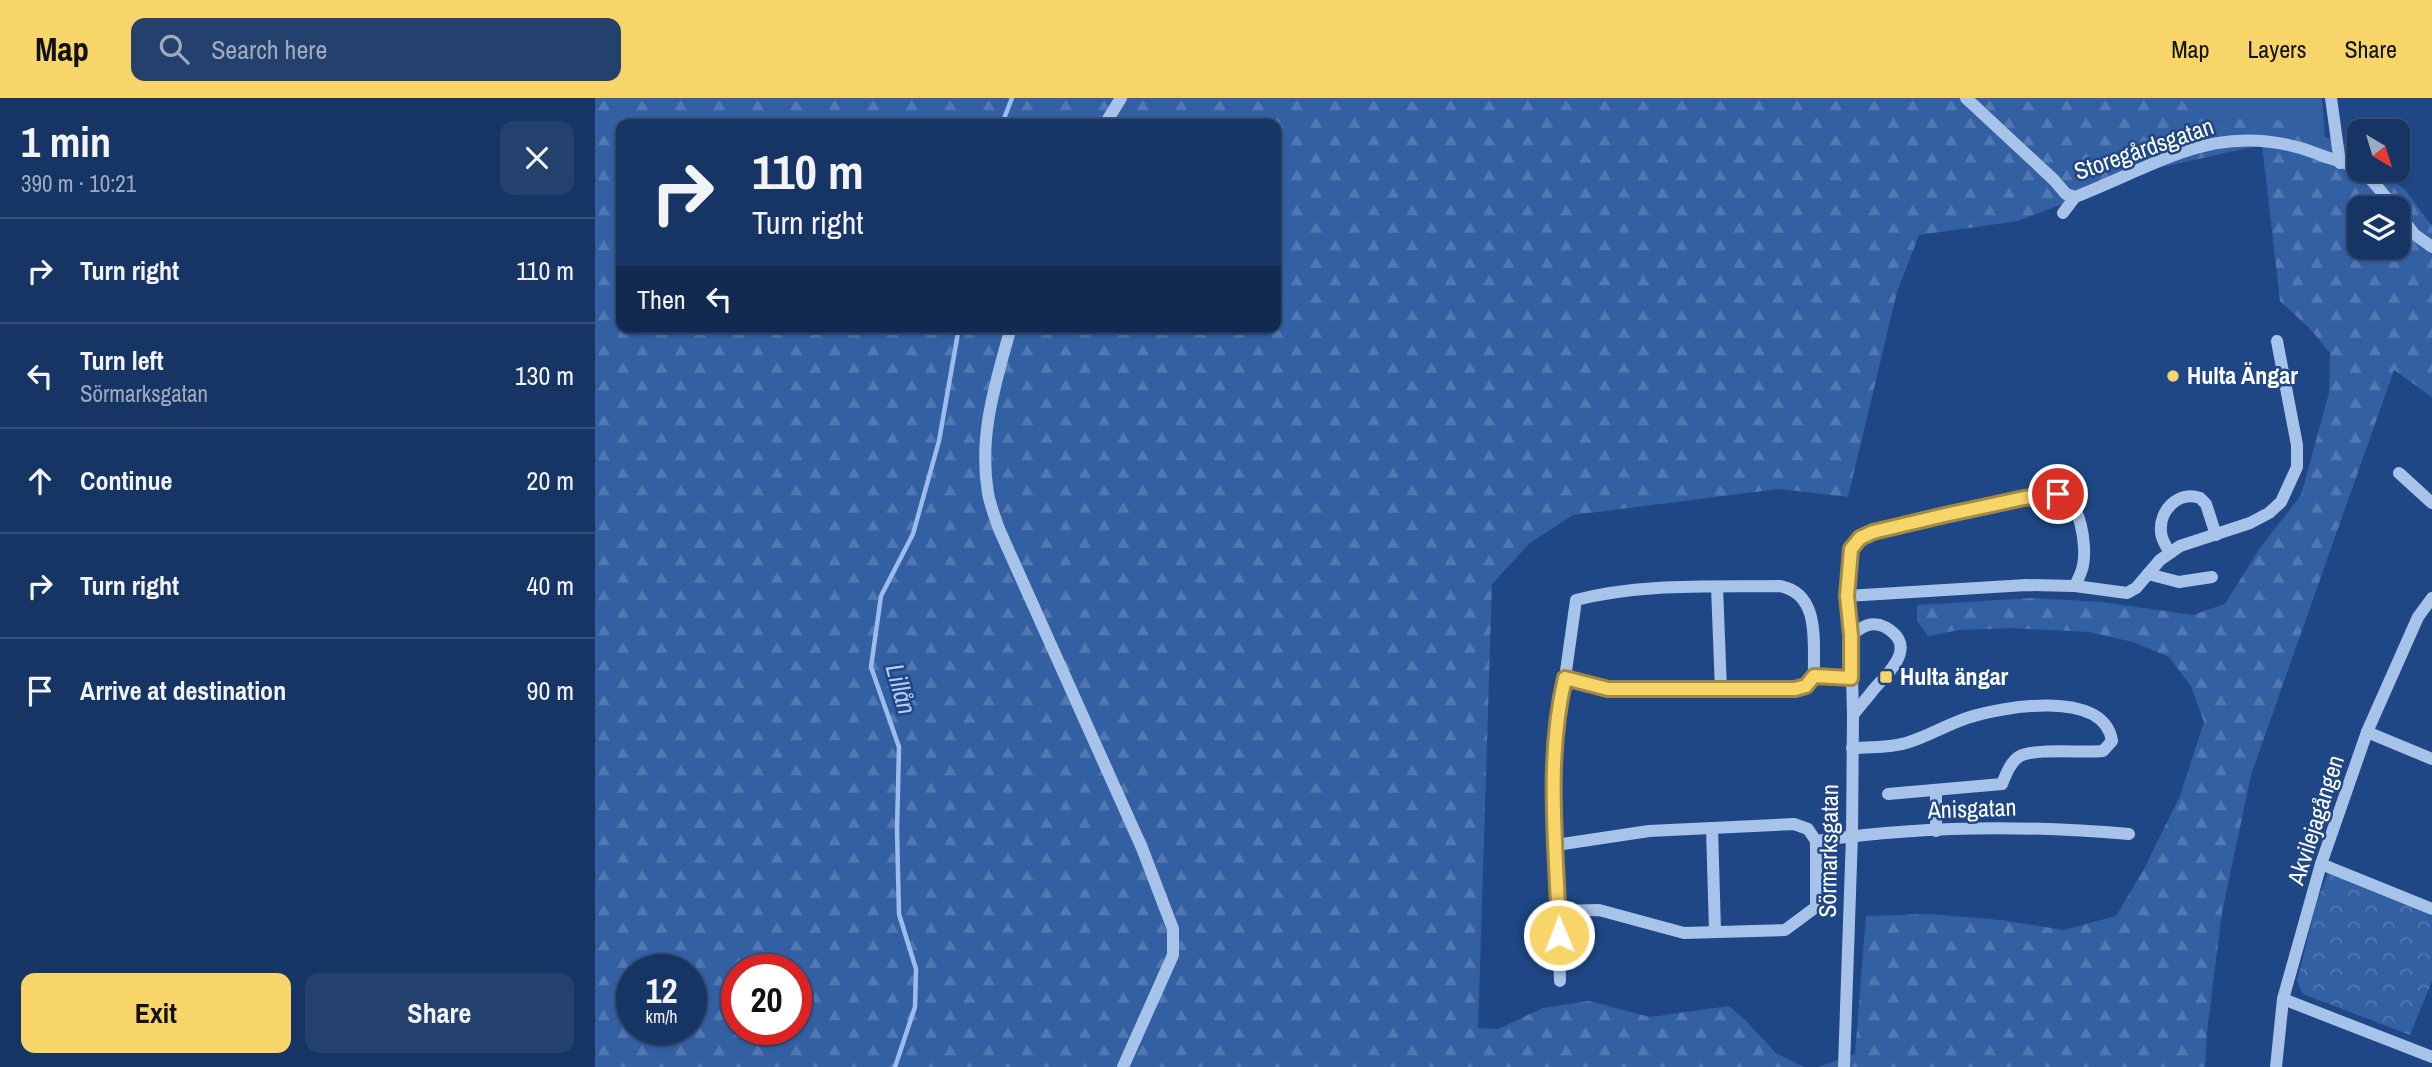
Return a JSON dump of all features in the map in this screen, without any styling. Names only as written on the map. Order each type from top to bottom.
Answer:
[{"type":"street","points":[[1108,119],[1121,98]]},
{"type":"street","name":"Storegårdsgatan","points":[[1966,98],[2066,194],[2075,198],[2194,148],[2242,139],[2266,140],[2306,149],[2354,166],[2384,196]]},
{"type":"street","points":[[2331,98],[2340,163]]},
{"type":"street","points":[[2063,213],[2075,198]]},
{"type":"street","name":"Storegårdsgatan","points":[[2410,228],[2432,247]]},
{"type":"street","points":[[1009,333],[988,408],[985,458],[988,494],[999,529],[1142,848],[1173,929],[1173,955],[1123,1067]]},
{"type":"street","points":[[1847,596],[2026,585],[2075,586],[2127,593],[2136,588],[2160,559],[2180,546],[2250,523],[2269,513],[2281,502],[2297,467],[2297,445],[2277,341]]},
{"type":"street","points":[[2399,473],[2432,503]]},
{"type":"street","name":"Sörmarksgatan","points":[[1844,1067],[1852,835],[1853,715],[1847,596],[1851,549],[1860,538],[1873,532],[2024,498],[2058,494],[2067,498],[2075,509],[2080,524],[2084,547],[2083,565],[2075,586]]},
{"type":"street","points":[[2170,553],[2161,535],[2162,518],[2172,503],[2185,496],[2200,498],[2206,505],[2216,535]]},
{"type":"street","points":[[2148,574],[2179,582],[2212,577]]},
{"type":"street","points":[[1560,981],[1554,757],[1557,711],[1565,678],[1576,600],[1599,594],[1649,589],[1780,586],[1791,588],[1800,594],[1811,611],[1814,676],[1806,686],[1795,689],[1608,689],[1565,678]]},
{"type":"street","points":[[1717,587],[1721,690]]},
{"type":"street","name":"Akvilejagången","points":[[2276,1067],[2283,999],[2321,864],[2367,732],[2418,617],[2432,598]]},
{"type":"street","points":[[1851,635],[1864,625],[1873,623],[1883,626],[1895,636],[1901,652],[1896,665],[1853,715]]},
{"type":"street","points":[[1814,676],[1851,678]]},
{"type":"street","points":[[1852,748],[1903,744],[1964,719],[1999,709],[2040,705],[2079,709],[2104,721],[2111,732],[2112,741],[2103,751],[2034,752],[2021,756],[2014,761],[2003,784],[1888,793]]},
{"type":"street","points":[[2367,732],[2432,759]]},
{"type":"street","points":[[1936,790],[1936,831]]},
{"type":"street","points":[[1556,845],[1649,831],[1794,824],[1808,829],[1816,841],[1816,907],[1785,930],[1684,933],[1599,910],[1558,912]]},
{"type":"street","points":[[1712,828],[1714,931]]},
{"type":"street","name":"Anisgatan","points":[[1816,841],[1852,835],[1994,828],[2068,829],[2129,834]]},
{"type":"street","points":[[2321,864],[2432,909]]},
{"type":"street","points":[[2283,999],[2432,1057]]},
{"type":"green space","points":[[595,98],[2188,98],[2205,122],[2266,116],[2347,145],[2347,182],[2396,182],[2410,196],[2347,196],[2347,259],[2410,259],[2410,196],[2432,226],[2432,397],[2394,370],[2251,775],[2222,912],[2205,1067],[1818,1067],[1855,1054],[1866,916],[1929,914],[2001,920],[2064,930],[2116,916],[2143,871],[2180,796],[2204,722],[2191,686],[2169,657],[2133,642],[2089,632],[2011,628],[1959,630],[1928,636],[1917,621],[1917,605],[2033,598],[2101,602],[2193,615],[2225,604],[2260,548],[2301,495],[2329,393],[2330,353],[2311,330],[2280,301],[2262,145],[2153,169],[2018,221],[1919,235],[1897,292],[1848,497],[1779,489],[1573,515],[1530,543],[1492,584],[1478,1028],[1498,1029],[1543,1008],[1589,1001],[1650,1017],[1729,1006],[1777,1054],[1804,1067],[595,1067]]},
{"type":"green space","points":[[2188,98],[2322,98],[2325,139],[2266,116],[2205,122]]},
{"type":"green space","points":[[2328,873],[2432,916],[2432,981],[2410,1035],[2303,994],[2297,981],[2317,901]]},
{"type":"waterway","name":"Lillån","points":[[1004,119],[1012,98]]},
{"type":"waterway","name":"Lillån","points":[[895,1067],[915,1007],[916,969],[899,914],[899,747],[871,667],[881,596],[913,534],[939,441],[958,333]]},
{"type":"place","name":"Hulta Ängar","points":[[2173,376]]},
{"type":"place","name":"Hulta ängar","points":[[1886,677]]},
{"type":"route","points":[[1559,935],[1554,757],[1557,711],[1565,678],[1608,689],[1721,690],[1795,689],[1806,686],[1814,676],[1851,678],[1847,596],[1851,549],[1860,538],[1873,532],[1945,515],[2024,498],[2058,494]]}]
